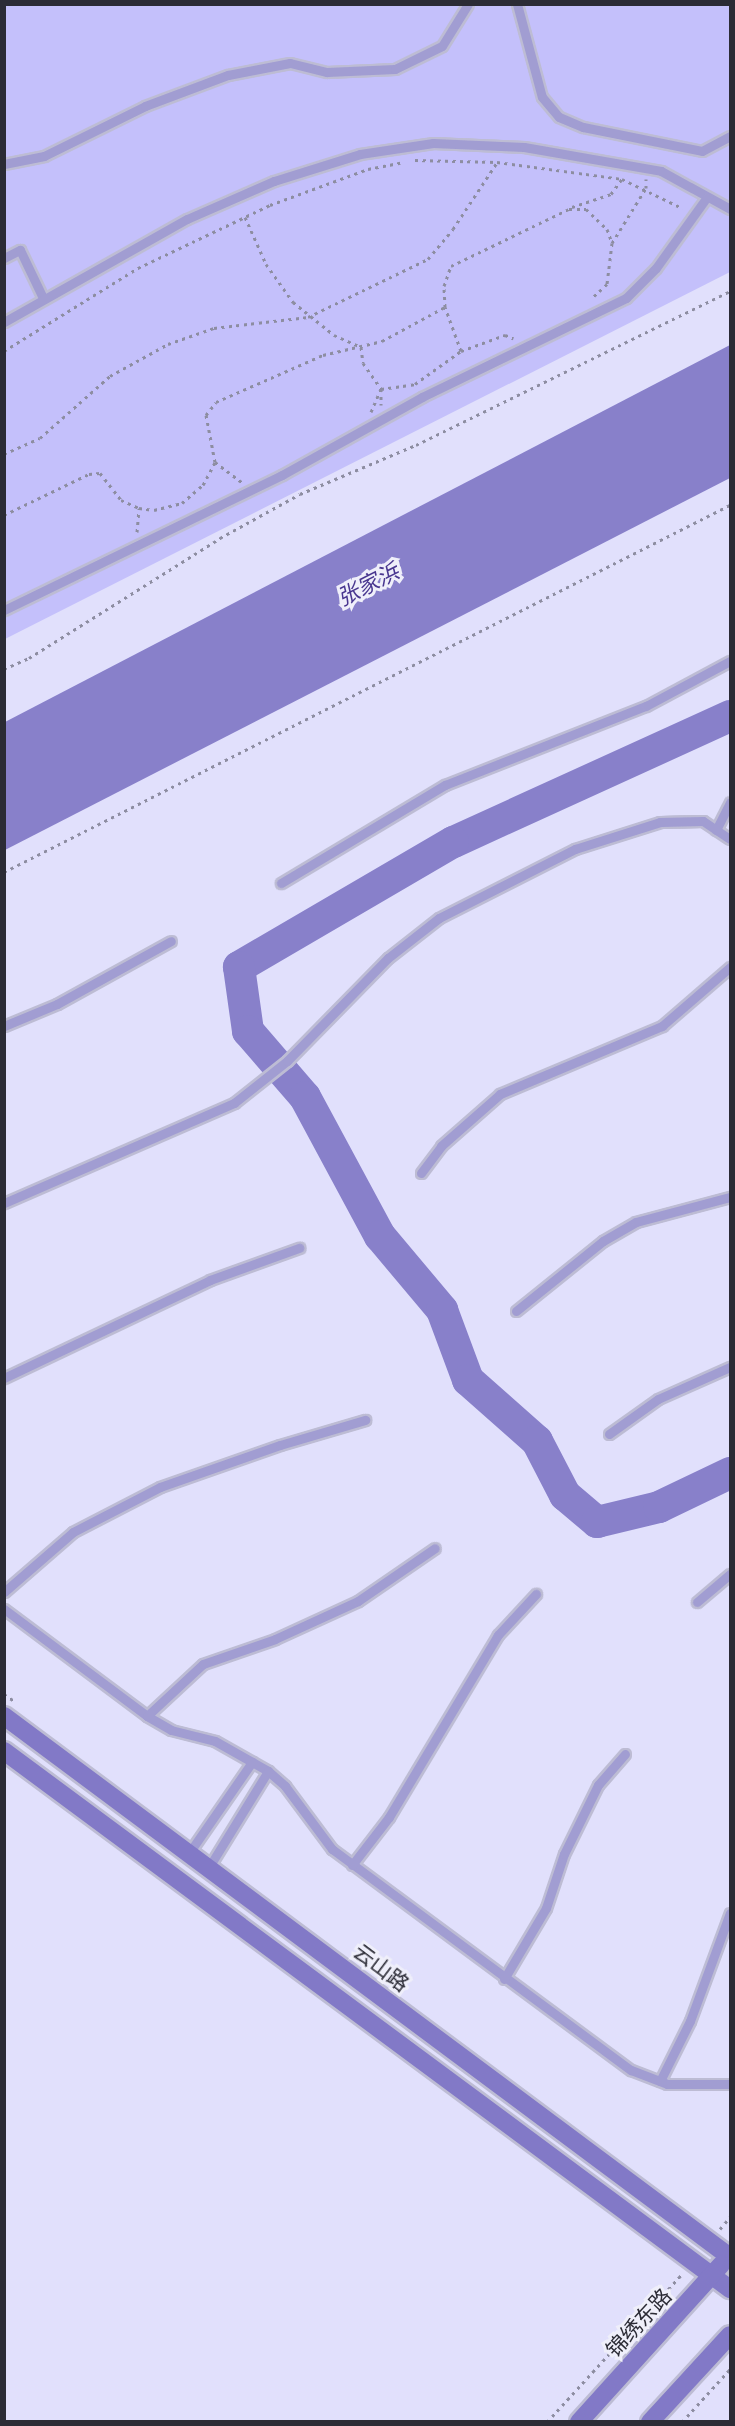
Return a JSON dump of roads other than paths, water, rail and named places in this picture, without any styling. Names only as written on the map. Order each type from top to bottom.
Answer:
[{"type":"main road","name":"云山路","points":[[4,1716],[730,2256]]},
{"type":"main road","points":[[4,1751],[730,2289]]},
{"type":"main road","name":"锦绣东路","points":[[579,2421],[730,2256]]},
{"type":"main road","points":[[650,2421],[730,2335]]},
{"type":"lane","points":[[4,164],[44,156],[145,106],[228,75],[290,63],[327,72],[395,69],[442,46],[468,4]]},
{"type":"lane","points":[[517,4],[542,97],[559,117],[584,127],[702,151],[730,136]]},
{"type":"lane","points":[[4,322],[187,219],[274,181],[360,154],[433,143],[505,146],[661,171],[730,209]]},
{"type":"lane","points":[[4,610],[248,492],[380,420],[521,348],[626,298],[656,268],[707,197]]},
{"type":"lane","points":[[4,258],[20,249],[43,298]]},
{"type":"lane","points":[[281,883],[445,785],[646,706],[730,662]]},
{"type":"lane","points":[[716,830],[730,802]]},
{"type":"lane","points":[[4,1203],[234,1103],[254,1090],[388,958],[439,918],[575,849],[614,833],[660,822],[703,821],[730,839]]},
{"type":"lane","points":[[4,1026],[57,1004],[171,941]]},
{"type":"lane","points":[[421,1173],[441,1146],[500,1095],[663,1026],[730,967]]},
{"type":"lane","points":[[516,1311],[603,1241],[636,1222],[730,1197]]},
{"type":"lane","points":[[4,1378],[210,1280],[299,1248]]},
{"type":"lane","points":[[609,1434],[658,1400],[730,1367]]},
{"type":"lane","points":[[4,1592],[73,1532],[160,1488],[280,1444],[365,1420]]},
{"type":"lane","points":[[147,1716],[203,1664],[275,1639],[358,1601],[435,1548]]},
{"type":"lane","points":[[697,1602],[730,1574]]},
{"type":"lane","points":[[352,1865],[389,1817],[498,1635],[536,1594]]},
{"type":"lane","points":[[4,1609],[147,1716],[171,1730],[215,1741],[268,1771],[285,1786],[332,1849],[504,1978],[632,2070],[660,2081],[709,2087],[730,2084]]},
{"type":"lane","points":[[504,1978],[546,1908],[564,1854],[598,1785],[625,1754]]},
{"type":"lane","points":[[189,1853],[252,1762]]},
{"type":"lane","points":[[209,1868],[268,1771]]},
{"type":"lane","points":[[660,2081],[690,2021],[730,1913]]},
{"type":"water","name":"张家浜","points":[[730,345],[730,478],[5,850],[5,722]]},
{"type":"waterway","points":[[730,716],[453,842],[239,967],[248,1031],[305,1097],[380,1236],[442,1310],[468,1380],[537,1441],[565,1495],[597,1522],[659,1507],[730,1473]]}]
